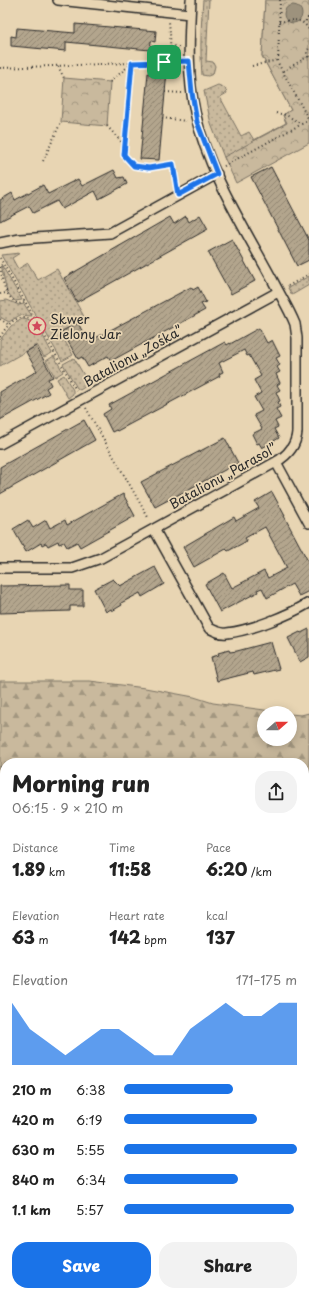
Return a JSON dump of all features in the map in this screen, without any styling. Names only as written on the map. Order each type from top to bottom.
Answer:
[{"type":"street","points":[[58,0],[190,14]]},
{"type":"street","name":"Batalionu „Parasol”","points":[[0,568],[72,568],[101,558],[276,462],[285,456],[292,448],[297,432],[296,331],[282,290],[231,204],[217,174],[197,122],[189,61],[191,0]]},
{"type":"street","points":[[0,243],[28,238],[110,233],[217,174]]},
{"type":"street","name":"Batalionu „Zośka”","points":[[0,444],[282,290]]},
{"type":"street","points":[[276,462],[309,523]]},
{"type":"street","points":[[154,529],[209,628],[216,632],[226,633],[254,626],[291,613],[309,604]]},
{"type":"path","points":[[223,166],[309,120],[278,63],[280,0]]},
{"type":"path","points":[[164,62],[169,55],[170,39],[168,12]]},
{"type":"path","points":[[309,18],[306,18],[309,30]]},
{"type":"path","points":[[279,22],[295,20],[307,22]]},
{"type":"path","points":[[283,71],[309,57],[307,53],[309,48]]},
{"type":"path","points":[[252,66],[278,60]]},
{"type":"path","points":[[0,68],[189,61]]},
{"type":"path","points":[[110,82],[132,63]]},
{"type":"path","points":[[132,63],[124,155],[134,166],[149,168],[173,164],[178,195]]},
{"type":"path","points":[[58,66],[64,78]]},
{"type":"path","points":[[165,92],[192,93]]},
{"type":"path","points":[[276,113],[286,115],[302,124]]},
{"type":"path","points":[[162,118],[197,122]]},
{"type":"path","points":[[43,161],[60,122]]},
{"type":"path","points":[[107,126],[125,146]]},
{"type":"path","points":[[0,258],[82,399],[154,529]]},
{"type":"path","points":[[0,267],[6,293],[13,301],[19,304],[25,302]]},
{"type":"path","points":[[282,290],[309,274]]},
{"type":"path","points":[[0,294],[6,293]]},
{"type":"path","points":[[0,337],[9,325],[21,317],[28,317],[37,322]]},
{"type":"path","points":[[0,319],[9,325]]},
{"type":"green space","points":[[203,0],[209,0],[206,61],[213,62],[215,66],[213,74],[208,76],[202,75],[201,38]]},
{"type":"green space","points":[[265,0],[306,118],[225,160],[211,124],[204,91],[218,85],[225,88],[227,93],[220,97],[241,136],[249,132],[254,140],[286,123],[283,115],[291,110],[262,56]]},
{"type":"green space","points":[[265,0],[309,0],[309,143],[236,183],[224,157],[287,123],[283,115],[291,110],[262,56]]},
{"type":"green space","points":[[64,78],[110,82],[107,126],[61,122]]},
{"type":"green space","points":[[20,253],[12,258],[18,269],[28,263],[38,280],[57,269],[86,320],[60,333],[73,355],[62,361],[1,255]]},
{"type":"green space","points":[[1,264],[22,300],[15,301],[7,292]]},
{"type":"green space","points":[[309,276],[309,285],[292,295],[288,288]]},
{"type":"green space","points":[[7,300],[19,305],[24,304],[32,316],[20,315],[9,322],[0,317],[0,301]]},
{"type":"green space","points":[[22,319],[28,320],[37,327],[52,353],[44,357],[37,345],[0,366],[0,340],[11,326]]},
{"type":"green space","points":[[54,356],[63,372],[55,377],[46,361]]},
{"type":"green space","points":[[74,358],[89,384],[80,390],[77,388],[63,364]]},
{"type":"green space","points":[[64,375],[73,390],[73,394],[68,398],[57,379]]},
{"type":"green space","points":[[0,681],[90,681],[145,688],[194,697],[213,703],[257,709],[257,746],[297,746],[297,715],[309,713],[309,758],[0,758]]},
{"type":"shaded area","points":[[293,5],[299,8],[302,14],[299,20],[293,23],[287,20],[284,14],[287,8]]},
{"type":"building","points":[[75,24],[156,31],[155,42],[151,41],[150,50],[66,42],[66,51],[11,46],[11,36],[16,37],[17,28],[75,33]]},
{"type":"building","points":[[156,70],[167,71],[159,160],[140,159],[148,73],[156,74]]},
{"type":"building","points":[[271,167],[309,240],[309,260],[297,266],[251,177]]},
{"type":"building","points":[[114,170],[118,178],[124,177],[127,184],[99,199],[95,191],[62,209],[57,201],[33,213],[29,206],[0,221],[0,200],[12,193],[15,200],[43,185],[48,194],[78,179],[82,186]]},
{"type":"building","points":[[200,215],[208,229],[77,302],[64,278],[170,217],[174,224],[186,216],[189,222]]},
{"type":"building","points":[[232,239],[255,281],[231,294],[208,252]]},
{"type":"building","points":[[191,287],[193,290],[198,287],[206,302],[201,304],[205,310],[111,361],[108,356],[88,367],[82,357],[78,359],[62,331],[78,323],[88,342]]},
{"type":"building","points":[[259,328],[267,343],[272,340],[280,356],[276,358],[280,365],[277,367],[280,372],[276,374],[280,383],[277,385],[280,390],[276,392],[280,401],[278,402],[280,407],[276,409],[281,418],[275,421],[278,427],[274,429],[279,438],[262,448],[259,443],[257,444],[252,434],[262,429],[254,415],[262,411],[254,397],[261,393],[254,380],[261,376],[249,355],[247,356],[244,350],[219,363],[223,372],[219,374],[220,376],[117,431],[112,432],[103,414],[111,409],[109,405],[225,342],[227,345],[230,344]]},
{"type":"building","points":[[36,346],[53,377],[48,379],[51,385],[46,388],[49,393],[0,420],[0,392],[37,371],[26,352]]},
{"type":"building","points":[[84,420],[95,440],[0,494],[0,467]]},
{"type":"building","points":[[225,438],[238,463],[155,507],[141,482]]},
{"type":"building","points":[[272,492],[309,563],[309,591],[299,596],[292,584],[267,598],[262,588],[257,590],[258,592],[220,612],[205,584],[224,573],[232,588],[264,571],[268,578],[287,568],[265,527],[245,538],[247,541],[228,551],[226,549],[194,567],[183,547],[234,517],[236,521],[259,508],[255,502]]},
{"type":"building","points":[[123,494],[135,516],[80,547],[77,542],[67,547],[64,542],[59,544],[58,541],[48,546],[46,543],[42,545],[41,543],[26,552],[13,529],[28,520],[33,528],[46,520],[50,528],[65,520],[67,525]]},
{"type":"building","points":[[155,567],[164,584],[142,597],[140,593],[121,603],[122,605],[112,611],[111,609],[106,612],[94,589],[113,579],[120,586]]},
{"type":"building","points":[[70,585],[70,590],[83,590],[83,606],[70,606],[70,611],[0,613],[0,586]]},
{"type":"building","points":[[309,629],[309,657],[300,662],[288,638]]},
{"type":"building","points":[[271,642],[279,669],[254,675],[253,672],[217,681],[211,657],[229,650],[230,652],[237,651]]},
{"type":"place","name":"Skwer Zielony Jar","points":[[37,326]]},
{"type":"route","points":[[189,61],[190,84],[197,122],[217,174],[178,195],[173,164],[149,168],[134,166],[124,155],[132,63],[164,62],[189,61]]}]
